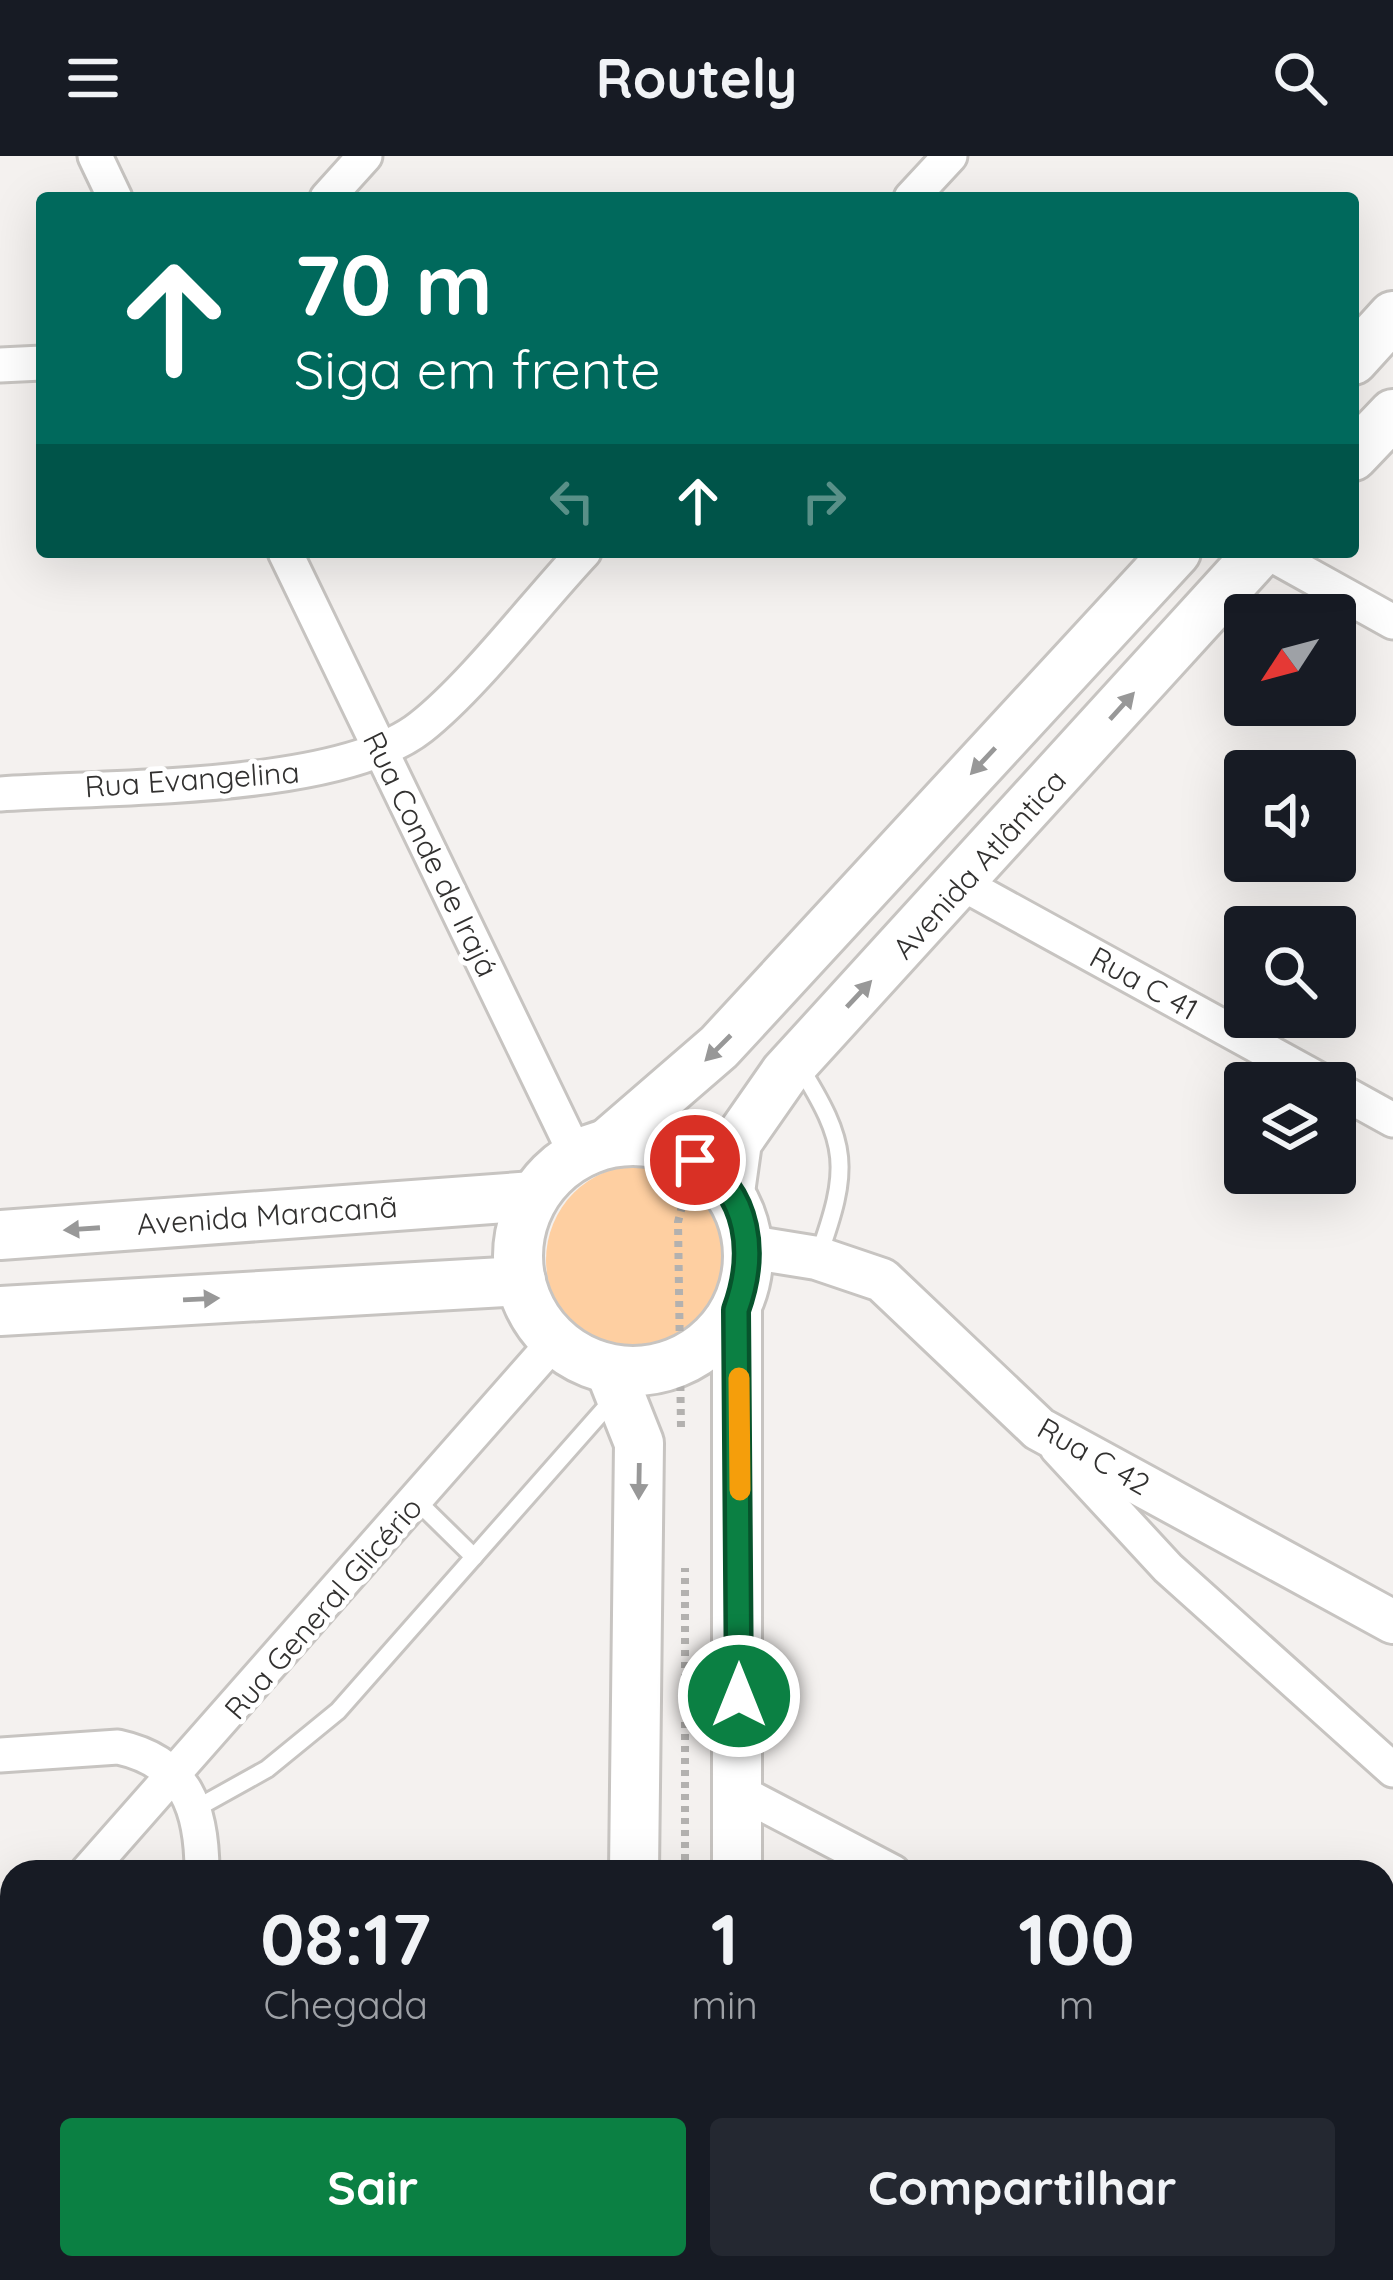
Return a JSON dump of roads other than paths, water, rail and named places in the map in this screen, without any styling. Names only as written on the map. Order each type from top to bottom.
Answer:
[{"type":"main road","points":[[1359,353],[1393,316]]},
{"type":"main road","points":[[1359,450],[1393,414]]},
{"type":"main road","points":[[634,1860],[639,1443],[615,1381],[555,1341],[533,1313],[521,1281],[518,1252],[534,1196],[719,1047],[1170,558]]},
{"type":"main road","name":"Avenida Atlântica","points":[[730,1192],[737,1142],[796,1061],[1258,558]]},
{"type":"main road","points":[[592,1149],[642,1141],[676,1149],[706,1166],[730,1192],[749,1247],[747,1280],[736,1310],[714,1340],[683,1361],[615,1381]]},
{"type":"main road","name":"Avenida Maracanã","points":[[0,1234],[534,1196]]},
{"type":"main road","points":[[0,1311],[521,1281]]},
{"type":"main road","points":[[736,1310],[737,1860]]},
{"type":"street","points":[[94,156],[112,192]]},
{"type":"street","points":[[332,192],[365,156]]},
{"type":"street","points":[[917,192],[950,156]]},
{"type":"street","points":[[0,365],[36,363]]},
{"type":"street","name":"Rua Conde de Irajá","points":[[288,558],[382,752],[592,1149]]},
{"type":"street","points":[[382,752],[423,726],[578,558]]},
{"type":"street","points":[[1274,558],[1393,622]]},
{"type":"street","name":"Rua Evangelina","points":[[0,794],[292,774],[382,752]]},
{"type":"street","name":"Rua C 41","points":[[963,884],[1287,1062]]},
{"type":"street","points":[[1356,1100],[1393,1120]]},
{"type":"street","name":"Rua C 42","points":[[749,1247],[817,1258],[882,1280],[1039,1429],[1393,1622]]},
{"type":"street","name":"Rua General Glicério","points":[[98,1860],[555,1341]]},
{"type":"street","points":[[1039,1429],[1168,1568],[1393,1769]]},
{"type":"street","points":[[0,1755],[118,1747],[137,1751],[175,1778],[197,1808],[201,1860]]},
{"type":"street","points":[[738,1791],[870,1860]]},
{"type":"lane","points":[[796,1061],[828,1111],[844,1171],[817,1258]]},
{"type":"lane","points":[[197,1808],[267,1769],[338,1712],[474,1557],[615,1381]]},
{"type":"lane","points":[[416,1500],[474,1557]]}]
